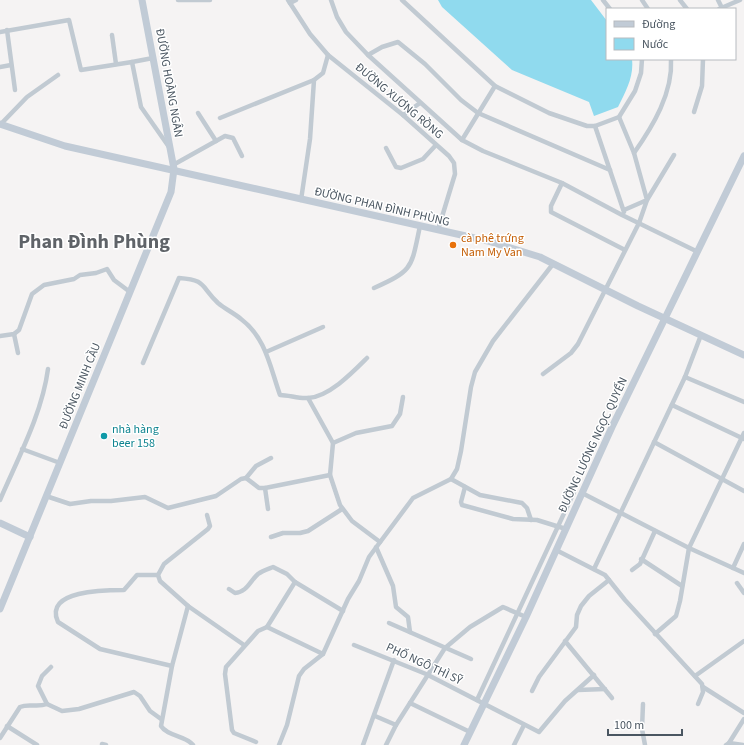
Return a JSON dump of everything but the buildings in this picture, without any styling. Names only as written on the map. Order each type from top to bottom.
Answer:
[{"type":"street","name":"ĐƯỜNG HOÀNG NGÂN","points":[[142,0],[173,167]]},
{"type":"street","points":[[178,0],[210,0]]},
{"type":"street","points":[[289,1],[296,0]]},
{"type":"street","points":[[331,0],[337,17],[346,32],[368,55],[462,140],[483,151],[562,183],[622,215],[698,252]]},
{"type":"street","points":[[402,0],[495,86],[548,113],[581,125],[595,126],[619,117],[635,91],[641,73],[642,60]]},
{"type":"street","points":[[603,0],[609,8]]},
{"type":"street","points":[[680,0],[686,8]]},
{"type":"street","points":[[718,0],[720,8],[740,0]]},
{"type":"street","name":"ĐƯỜNG XƯƠNG RỒNG","points":[[289,1],[310,34],[328,54],[403,115],[454,162],[455,174],[438,230]]},
{"type":"street","points":[[0,32],[69,20],[80,70],[153,58]]},
{"type":"street","points":[[7,30],[15,90]]},
{"type":"street","points":[[112,35],[116,64]]},
{"type":"street","points":[[368,55],[393,43],[401,44],[425,64],[461,100],[478,114],[610,170]]},
{"type":"street","points":[[220,118],[314,80],[323,73],[328,54]]},
{"type":"street","points":[[634,153],[645,138],[667,92],[672,72],[671,60]]},
{"type":"street","points":[[694,112],[702,86],[703,60]]},
{"type":"street","points":[[132,62],[141,107],[169,148]]},
{"type":"street","points":[[0,67],[11,65]]},
{"type":"street","points":[[1,124],[27,97],[58,75]]},
{"type":"street","points":[[301,200],[310,140],[314,80]]},
{"type":"street","points":[[462,140],[495,86]]},
{"type":"street","points":[[403,115],[420,103]]},
{"type":"street","points":[[198,113],[216,141]]},
{"type":"street","points":[[619,117],[634,153],[647,200]]},
{"type":"street","name":"ĐƯỜNG PHAN ĐÌNH PHÙNG","points":[[1,124],[65,146],[173,167],[301,200],[488,241],[534,255],[665,319],[744,355]]},
{"type":"street","points":[[595,126],[624,210],[622,215]]},
{"type":"street","points":[[173,167],[225,136],[233,138],[242,156]]},
{"type":"street","points":[[386,148],[396,166],[401,168],[422,159],[436,145]]},
{"type":"street","points":[[543,374],[571,353],[578,344],[639,223],[647,200],[674,155]]},
{"type":"street","name":"ĐƯỜNG LƯƠNG NGỌC QUYẾN","points":[[464,745],[526,617],[582,493],[744,156]]},
{"type":"street","name":"ĐƯỜNG MINH CẦU","points":[[0,609],[171,192],[173,167]]},
{"type":"street","points":[[562,183],[551,206],[551,212],[626,250]]},
{"type":"street","points":[[624,210],[647,200]]},
{"type":"street","points":[[374,288],[398,277],[410,266],[414,257],[420,226]]},
{"type":"street","points":[[279,745],[287,725],[299,676],[304,669],[323,654],[348,599],[359,581],[369,557],[413,498],[451,479],[457,469],[475,372],[493,341],[553,264]]},
{"type":"street","points":[[0,336],[14,334],[21,327],[32,294],[44,285],[74,280],[80,275],[96,273],[107,269],[114,280],[130,292]]},
{"type":"street","points":[[143,362],[179,278],[195,279],[202,283],[218,303],[242,319],[254,332],[266,352],[280,395],[308,398],[333,387],[367,358]]},
{"type":"street","points":[[266,352],[323,327]]},
{"type":"street","points":[[14,334],[18,353]]},
{"type":"street","points":[[594,569],[685,377],[701,335]]},
{"type":"street","points":[[0,500],[22,449],[41,399],[46,385],[48,369]]},
{"type":"street","points":[[685,377],[744,402]]},
{"type":"street","points":[[332,443],[356,433],[392,426],[400,414],[403,397]]},
{"type":"street","points":[[308,398],[332,443],[330,475],[342,509],[352,521],[380,542]]},
{"type":"street","points":[[655,634],[676,616],[689,548],[743,436],[672,405]]},
{"type":"street","points":[[654,442],[744,491]]},
{"type":"street","points":[[22,449],[60,464]]},
{"type":"street","points":[[46,496],[70,504],[145,497],[168,508],[216,496],[241,479],[246,478],[250,471],[256,466],[271,458]]},
{"type":"street","points":[[246,478],[259,488],[265,488],[330,475]]},
{"type":"street","points":[[451,479],[480,495],[522,503],[527,508],[531,520]]},
{"type":"street","points":[[465,487],[461,502],[462,504],[513,519],[537,520],[566,529]]},
{"type":"street","points":[[265,488],[268,509]]},
{"type":"street","points":[[476,700],[574,492]]},
{"type":"street","points":[[582,493],[689,548],[744,572]]},
{"type":"street","points":[[271,537],[283,533],[300,533],[308,531],[342,509]]},
{"type":"street","points":[[207,515],[210,526],[208,529],[164,564],[158,575],[160,581],[188,606],[244,645]]},
{"type":"street","points":[[0,523],[30,537]]},
{"type":"street","points":[[632,570],[638,566],[655,531]]},
{"type":"street","points":[[733,568],[744,544]]},
{"type":"street","points":[[376,547],[393,586],[396,607],[408,617],[410,632]]},
{"type":"street","points":[[556,550],[605,575],[655,634],[695,676],[703,687],[744,713]]},
{"type":"street","points":[[641,559],[682,586]]},
{"type":"street","points":[[229,589],[235,593],[240,593],[259,573],[273,567],[287,574],[295,582],[343,611]]},
{"type":"street","points":[[158,575],[137,575],[124,590],[78,593],[61,602],[57,608],[56,618],[58,622],[100,649],[172,666]]},
{"type":"street","points":[[532,691],[539,677],[576,627],[576,614],[589,596],[609,580]]},
{"type":"street","points":[[256,742],[234,733],[232,730],[225,674],[226,667],[258,631],[267,627],[295,582]]},
{"type":"street","points":[[737,583],[744,593]]},
{"type":"street","points":[[188,606],[172,666],[161,719],[163,729],[189,740],[193,745]]},
{"type":"street","points":[[386,745],[426,674],[445,648],[470,626],[501,608],[526,617]]},
{"type":"street","points":[[389,623],[471,659]]},
{"type":"street","points":[[267,627],[323,654]]},
{"type":"street","points":[[565,641],[612,698]]},
{"type":"street","points":[[695,676],[744,641]]},
{"type":"street","name":"PHỐ NGÔ THÌ SỸ","points":[[354,646],[394,660],[426,674],[524,725],[541,731],[565,701],[578,690]]},
{"type":"street","points":[[363,745],[375,716],[394,660]]},
{"type":"street","points":[[51,667],[42,676],[38,686],[47,704],[62,711],[79,709],[134,692],[140,696],[150,711],[161,719]]},
{"type":"street","points":[[578,690],[594,675]]},
{"type":"street","points":[[698,704],[703,687]]},
{"type":"street","points":[[578,690],[605,689]]},
{"type":"street","points":[[410,703],[470,732]]},
{"type":"street","points":[[0,738],[20,706],[26,705],[40,707],[47,704]]},
{"type":"street","points":[[644,704],[642,729],[645,745]]},
{"type":"street","points":[[375,716],[396,725]]},
{"type":"street","points":[[727,744],[744,719]]},
{"type":"street","points":[[514,745],[524,725]]},
{"type":"street","points":[[7,726],[37,745]]},
{"type":"street","points":[[727,744],[743,745]]},
{"type":"water","points":[[438,0],[591,0],[606,20],[606,60],[632,60],[631,78],[618,107],[594,116],[589,102],[512,70],[442,7]]},
{"type":"place","name":"cà phê trứng Nam My Van","points":[[453,245]]},
{"type":"place","name":"nhà hàng beer 158","points":[[104,436]]},
{"type":"district","name":"Phan Đình Phùng","points":[[94,242]]}]
